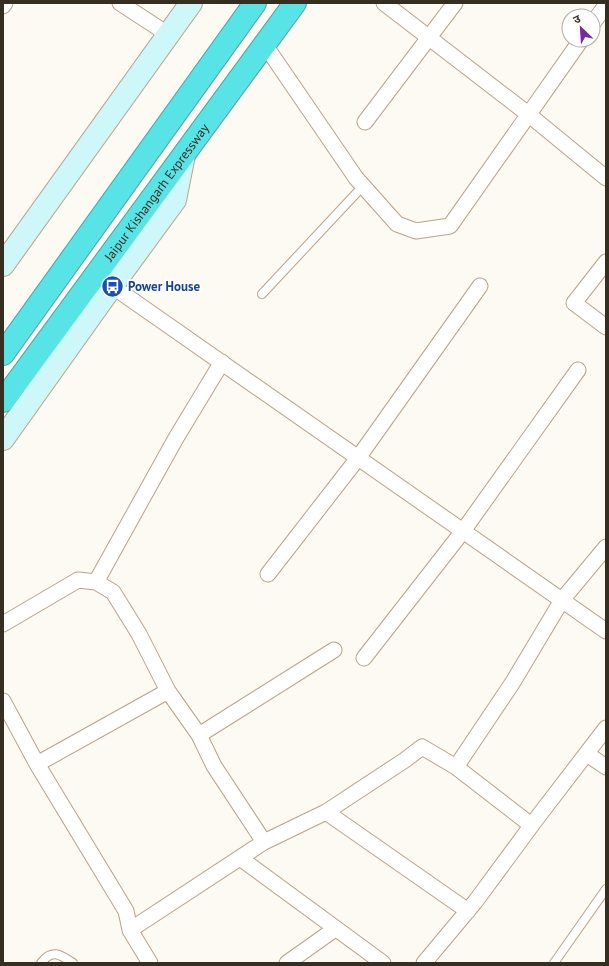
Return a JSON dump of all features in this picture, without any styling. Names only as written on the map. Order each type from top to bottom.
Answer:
[{"type":"highway","points":[[3,354],[255,3]]},
{"type":"highway","name":"Jaipur Kishangarh Expressway","points":[[3,401],[295,3]]},
{"type":"street","points":[[120,3],[169,35]]},
{"type":"street","points":[[3,265],[191,3]]},
{"type":"street","points":[[384,3],[528,114],[606,178]]},
{"type":"street","points":[[365,122],[455,3]]},
{"type":"street","points":[[265,45],[356,178],[397,224],[416,231],[450,226],[575,48]]},
{"type":"street","points":[[3,439],[175,200],[184,155]]},
{"type":"street","points":[[606,262],[574,303],[606,327]]},
{"type":"street","points":[[112,286],[606,631]]},
{"type":"street","points":[[268,574],[358,458],[480,286]]},
{"type":"street","points":[[96,582],[176,438],[222,362]]},
{"type":"street","points":[[364,658],[463,531],[578,370]]},
{"type":"street","points":[[456,767],[513,682],[562,600],[606,547]]},
{"type":"street","points":[[3,624],[78,580],[96,582],[113,592],[139,634],[168,691],[199,735],[214,766],[264,842]]},
{"type":"street","points":[[199,735],[334,650]]},
{"type":"street","points":[[37,764],[168,691]]},
{"type":"street","points":[[3,702],[37,764],[126,911],[130,930],[150,963]]},
{"type":"street","points":[[424,963],[475,902],[606,728]]},
{"type":"street","points":[[130,930],[264,842],[326,812],[405,760],[422,747],[456,767],[531,826]]},
{"type":"street","points":[[587,754],[606,767]]},
{"type":"street","points":[[326,812],[468,911]]},
{"type":"street","points":[[240,858],[383,963]]},
{"type":"street","points":[[287,963],[335,929]]},
{"type":"lane","points":[[262,294],[363,186]]},
{"type":"lane","points":[[554,963],[606,889]]},
{"type":"lane","points":[[41,963],[50,955],[61,955],[73,963]]},
{"type":"place","name":"Power House","points":[[112,286]]}]
